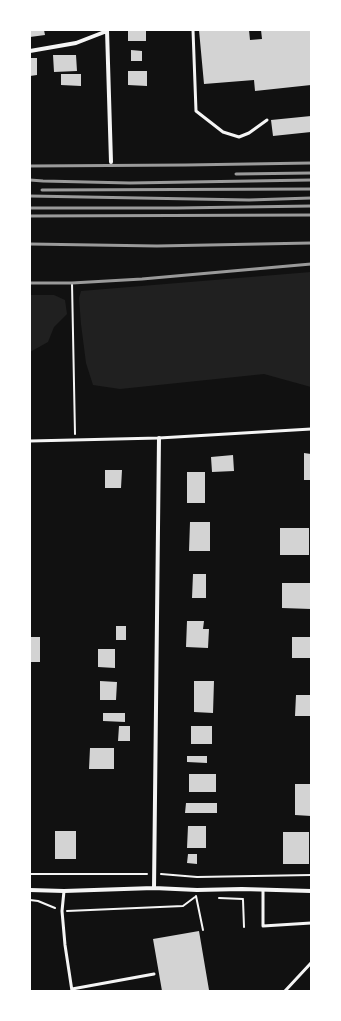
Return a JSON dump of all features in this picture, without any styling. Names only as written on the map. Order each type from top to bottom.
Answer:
[{"type":"street","points":[[30,51],[76,43],[107,31],[111,162]]},
{"type":"street","points":[[154,888],[158,438]]},
{"type":"street","points":[[30,890],[64,891],[154,888],[311,891]]},
{"type":"lane","points":[[193,30],[196,111],[223,132],[239,137],[249,133],[267,120]]},
{"type":"lane","points":[[30,441],[158,438],[311,429]]},
{"type":"lane","points":[[262,890],[263,926],[311,923]]},
{"type":"lane","points":[[64,891],[62,911],[65,945],[72,990],[154,974]]},
{"type":"lane","points":[[284,991],[311,963]]},
{"type":"path","points":[[72,283],[76,440]]},
{"type":"path","points":[[30,874],[154,874],[197,877],[311,875]]},
{"type":"path","points":[[242,889],[244,926]]},
{"type":"path","points":[[30,900],[38,901],[62,911],[183,906],[196,896],[203,930]]},
{"type":"path","points":[[212,897],[243,899]]},
{"type":"shaded area","points":[[311,272],[311,387],[264,374],[120,389],[93,385],[86,363],[81,324],[79,298],[81,291]]},
{"type":"shaded area","points":[[30,295],[54,295],[65,300],[67,314],[54,327],[48,342],[30,352]]},
{"type":"building","points":[[30,30],[44,30],[45,35],[30,37]]},
{"type":"building","points":[[128,30],[146,30],[146,41],[128,41]]},
{"type":"building","points":[[199,30],[249,30],[250,40],[262,39],[261,30],[311,30],[311,85],[255,91],[254,80],[204,84]]},
{"type":"building","points":[[131,50],[142,51],[142,61],[131,61]]},
{"type":"building","points":[[53,55],[76,55],[77,71],[54,72]]},
{"type":"building","points":[[30,58],[37,58],[37,75],[30,76]]},
{"type":"building","points":[[128,71],[147,71],[147,86],[128,85]]},
{"type":"building","points":[[61,74],[81,74],[81,86],[61,85]]},
{"type":"building","points":[[311,116],[311,132],[273,136],[271,120]]},
{"type":"building","points":[[304,453],[311,454],[311,480],[304,480]]},
{"type":"building","points":[[233,455],[234,471],[212,472],[211,457]]},
{"type":"building","points":[[105,470],[122,470],[121,488],[105,488]]},
{"type":"building","points":[[187,472],[205,472],[205,503],[187,503]]},
{"type":"building","points":[[190,522],[210,522],[210,551],[189,551]]},
{"type":"building","points":[[280,528],[309,528],[309,555],[280,555]]},
{"type":"building","points":[[193,574],[206,574],[206,598],[192,598]]},
{"type":"building","points":[[282,583],[311,583],[311,609],[282,608]]},
{"type":"building","points":[[187,621],[204,621],[203,629],[209,629],[208,648],[186,647]]},
{"type":"building","points":[[116,626],[126,626],[126,640],[116,640]]},
{"type":"building","points":[[30,637],[40,637],[40,662],[30,662]]},
{"type":"building","points":[[292,637],[311,637],[311,658],[292,658]]},
{"type":"building","points":[[98,649],[115,649],[115,668],[98,667]]},
{"type":"building","points":[[100,681],[117,682],[116,700],[100,700]]},
{"type":"building","points":[[194,681],[214,681],[213,713],[194,712]]},
{"type":"building","points":[[296,695],[311,695],[311,716],[295,716]]},
{"type":"building","points":[[103,713],[125,713],[125,722],[103,721]]},
{"type":"building","points":[[119,726],[130,726],[130,741],[118,741]]},
{"type":"building","points":[[191,726],[212,726],[212,744],[191,744]]},
{"type":"building","points":[[90,748],[114,748],[114,769],[89,769]]},
{"type":"building","points":[[187,756],[207,756],[207,763],[187,762]]},
{"type":"building","points":[[189,774],[216,774],[216,792],[189,792]]},
{"type":"building","points":[[295,784],[311,784],[311,816],[295,815]]},
{"type":"building","points":[[186,803],[217,803],[217,813],[185,813]]},
{"type":"building","points":[[188,826],[206,826],[206,848],[187,848]]},
{"type":"building","points":[[55,831],[76,831],[76,859],[55,859]]},
{"type":"building","points":[[283,832],[309,832],[309,864],[283,864]]},
{"type":"building","points":[[188,854],[197,854],[197,864],[187,863]]},
{"type":"building","points":[[199,931],[209,990],[162,991],[153,939]]},
{"type":"railway","points":[[30,166],[311,163]]},
{"type":"railway","points":[[236,174],[311,173]]},
{"type":"railway","points":[[30,180],[130,183],[311,180]]},
{"type":"railway","points":[[42,190],[311,189]]},
{"type":"railway","points":[[30,196],[249,200],[311,198]]},
{"type":"railway","points":[[30,208],[311,206]]},
{"type":"railway","points":[[30,216],[311,215]]},
{"type":"railway","points":[[30,244],[157,246],[311,243]]},
{"type":"railway","points":[[30,283],[72,283],[142,279],[311,264]]}]
